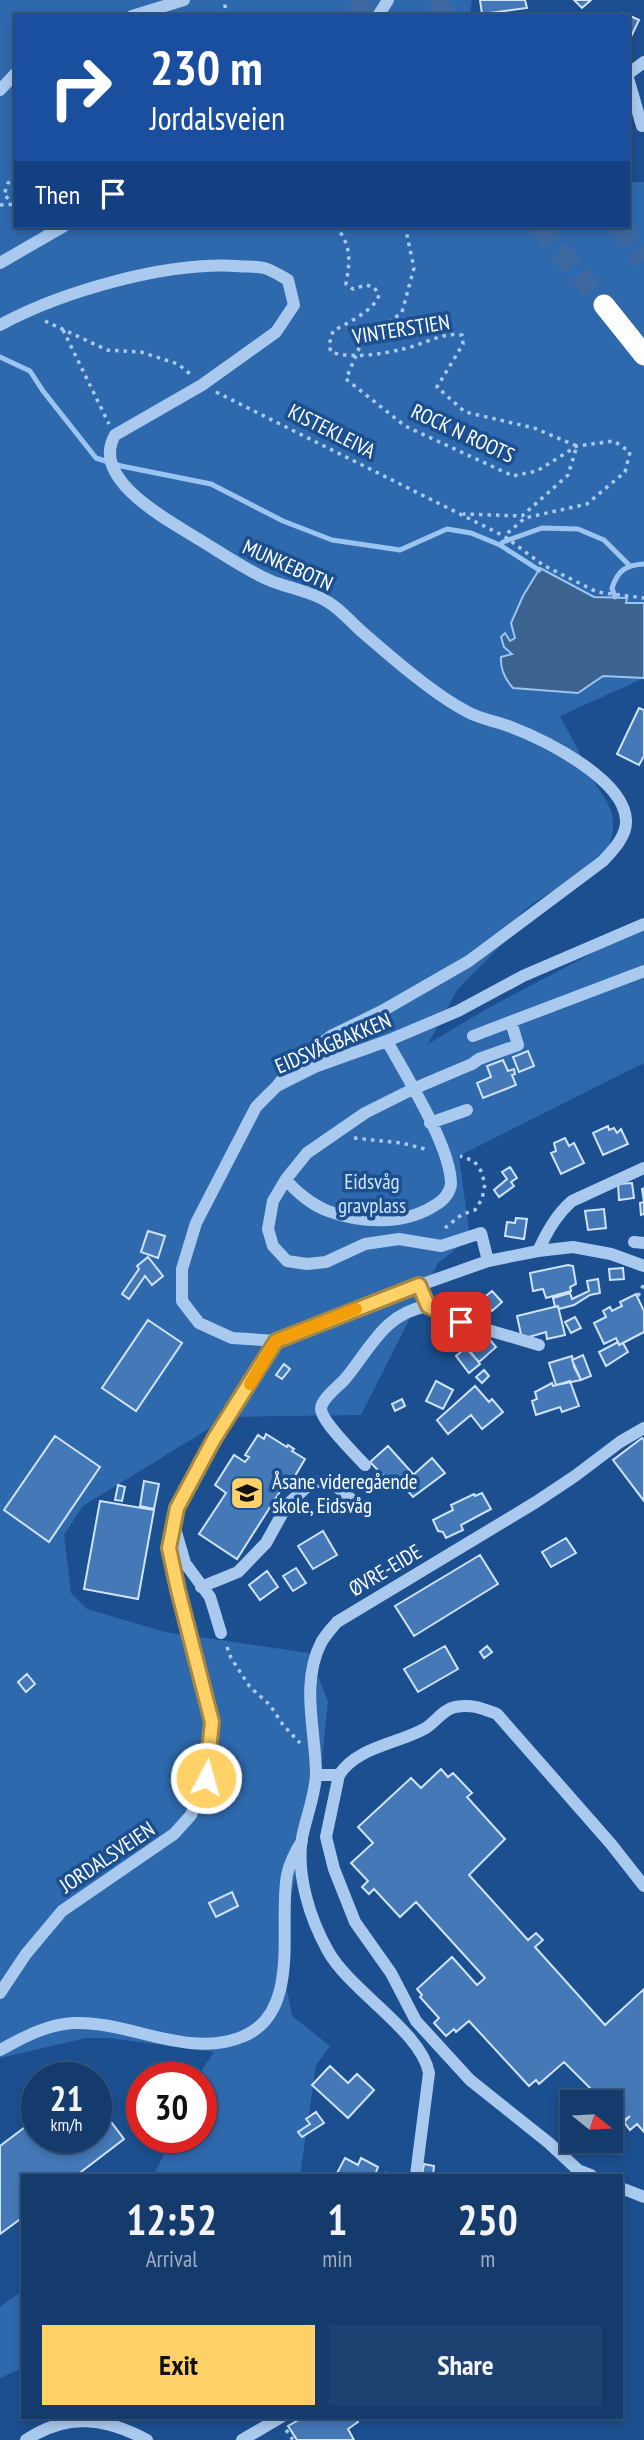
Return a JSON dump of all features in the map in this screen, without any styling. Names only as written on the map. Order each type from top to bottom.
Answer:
[{"type":"highway","points":[[604,305],[644,355]]},
{"type":"street","points":[[138,14],[184,0]]},
{"type":"street","points":[[630,74],[644,62]]},
{"type":"street","points":[[0,90],[14,75]]},
{"type":"street","points":[[630,83],[642,126]]},
{"type":"street","points":[[0,263],[61,228]]},
{"type":"street","points":[[0,325],[25,312],[78,292],[160,271],[222,265],[263,268],[288,280],[294,305],[276,332],[202,386],[115,435]]},
{"type":"street","name":"MUNKEBOTN","points":[[115,435],[109,445],[118,477],[145,506],[236,564],[271,581],[328,602],[436,692],[466,712],[511,727],[580,762],[608,784],[620,803],[626,821],[620,842],[603,861],[469,961],[383,1011],[331,1036],[296,1062],[277,1086]]},
{"type":"street","name":"EIDSVÅGBAKKEN","points":[[276,1341],[232,1338],[199,1323],[182,1301],[182,1269],[196,1223],[256,1107],[277,1086],[317,1066],[387,1041],[458,1010],[523,976],[644,924]]},
{"type":"street","points":[[473,1036],[644,971]]},
{"type":"street","points":[[488,1261],[481,1233],[441,1246],[399,1239],[365,1244],[326,1262],[307,1264],[287,1261],[273,1246],[268,1229],[273,1201],[286,1179],[307,1153],[365,1113],[412,1089],[472,1065],[479,1059],[517,1045],[511,1022]]},
{"type":"street","points":[[286,1179],[291,1186],[327,1211],[363,1220],[396,1220],[426,1212],[443,1200],[451,1185],[445,1155],[387,1041]]},
{"type":"street","points":[[430,1123],[467,1111]]},
{"type":"street","points":[[538,1251],[549,1228],[572,1201],[644,1168]]},
{"type":"street","points":[[276,1341],[488,1261],[573,1247],[611,1254],[644,1266]]},
{"type":"street","points":[[419,1285],[428,1306]]},
{"type":"street","points":[[365,1465],[329,1424],[322,1412],[322,1405],[346,1378],[366,1348],[389,1324],[409,1309],[428,1306],[461,1322],[539,1345]]},
{"type":"street","name":"JORDALSVEIEN","points":[[0,1993],[26,1954],[62,1911],[174,1834],[191,1815],[206,1778],[212,1722],[169,1548],[177,1508],[214,1439],[276,1341]]},
{"type":"street","name":"ØVRE-EIDE","points":[[416,2174],[429,2073],[427,2060],[345,1975],[328,1952],[306,1897],[302,1840],[316,1776],[310,1687],[313,1663],[321,1641],[337,1622],[536,1502],[644,1428]]},
{"type":"street","points":[[201,1587],[238,1572],[266,1543],[286,1505],[312,1482],[331,1482],[363,1509]]},
{"type":"street","points":[[174,1525],[185,1563],[210,1597],[221,1633]]},
{"type":"street","points":[[588,2174],[578,2170],[549,2143],[470,2080],[416,2021],[391,1973],[355,1922],[334,1869],[326,1837],[339,1775],[345,1765],[425,1728],[451,1707],[473,1704],[496,1714],[611,1844],[644,1886]]},
{"type":"street","points":[[316,1776],[339,1775]]},
{"type":"street","name":"ØVRE-EIDE","points":[[0,2050],[39,2030],[72,2023],[116,2026],[157,2038],[203,2042],[232,2040],[245,2036],[258,2027],[278,1999],[282,1980],[287,1875],[292,1856],[302,1840]]},
{"type":"street","points":[[623,2189],[644,2197]]},
{"type":"street","points":[[242,2440],[278,2419]]},
{"type":"street","points":[[26,2440],[62,2423],[93,2421],[115,2424],[147,2440]]},
{"type":"path","points":[[14,179],[8,183],[4,195],[14,203]]},
{"type":"path","name":"VINTERSTIEN","points":[[337,228],[343,234],[351,257],[346,284],[353,289],[366,285],[374,287],[379,295],[377,300],[360,314],[333,331],[329,345],[331,352],[356,355],[403,349],[450,333],[462,335],[463,344],[438,387],[465,412],[534,428],[577,446]]},
{"type":"path","points":[[356,355],[360,346],[402,312],[414,268],[405,228]]},
{"type":"path","name":"KISTEKLEIVA","points":[[25,312],[107,350],[141,352],[178,364],[202,386],[504,536],[543,565],[601,593],[644,598]]},
{"type":"path","points":[[63,329],[115,435]]},
{"type":"path","name":"ROCK N ROOTS","points":[[356,355],[346,379],[405,426],[513,476],[537,471],[577,446],[614,441],[630,452],[625,472],[587,504],[525,518],[504,536]]},
{"type":"path","points":[[461,514],[522,516],[568,475],[577,446]]},
{"type":"path","points":[[330,1136],[402,1143],[445,1155]]},
{"type":"path","points":[[638,1296],[644,1284]]},
{"type":"path","points":[[221,1633],[231,1658],[250,1687],[270,1706],[296,1739],[314,1751]]},
{"type":"path","points":[[385,2174],[388,2171]]},
{"type":"green space","name":"Eidsvåg gravplass","points":[[0,0],[472,0],[470,14],[14,14],[14,228],[630,228],[630,182],[644,182],[644,603],[626,603],[627,598],[594,597],[540,568],[511,623],[515,638],[510,641],[501,637],[578,693],[603,676],[644,678],[560,716],[610,808],[612,835],[604,853],[588,869],[530,906],[516,919],[511,935],[457,990],[428,1044],[488,1008],[644,926],[644,1063],[459,1156],[470,1238],[438,1263],[361,1415],[228,1417],[83,1506],[64,1535],[71,1593],[87,1609],[165,1632],[309,1653],[328,1701],[319,1789],[285,1918],[284,1974],[292,2016],[330,2046],[316,2065],[300,2174],[154,2174],[165,2153],[217,2153],[217,2062],[207,2062],[214,2052],[109,2038],[86,2038],[0,2058]]},
{"type":"green space","points":[[21,2291],[21,2369],[0,2378],[0,2307]]},
{"type":"shaded area","points":[[540,568],[594,597],[627,598],[626,603],[644,603],[644,678],[603,676],[578,693],[513,688],[501,666],[501,657],[512,654],[504,647],[501,637],[505,633],[510,641],[515,638],[511,623]]},
{"type":"building","points":[[480,0],[525,0],[527,8],[482,14]]},
{"type":"building","points":[[574,0],[591,0],[582,8]]},
{"type":"building","points":[[630,16],[639,20],[630,39]]},
{"type":"building","points":[[639,708],[644,710],[644,756],[639,765],[617,754]]},
{"type":"building","points":[[528,1051],[534,1066],[519,1072],[513,1057]]},
{"type":"building","points":[[503,1060],[508,1071],[514,1069],[515,1074],[512,1075],[516,1085],[483,1098],[477,1083],[491,1077],[487,1066]]},
{"type":"building","points":[[608,1126],[609,1130],[614,1128],[617,1133],[621,1129],[628,1144],[603,1155],[593,1133]]},
{"type":"building","points":[[565,1138],[569,1146],[574,1143],[584,1163],[561,1174],[551,1153],[556,1151],[554,1143]]},
{"type":"building","points":[[510,1167],[517,1178],[511,1182],[514,1186],[499,1197],[494,1190],[507,1179],[502,1172]]},
{"type":"building","points":[[632,1183],[634,1198],[619,1200],[618,1184]]},
{"type":"building","points":[[644,1202],[644,1214],[641,1215],[640,1203]]},
{"type":"building","points":[[604,1209],[606,1228],[588,1230],[585,1211]]},
{"type":"building","points":[[516,1218],[527,1219],[524,1239],[505,1236],[507,1222],[515,1223]]},
{"type":"building","points":[[148,1231],[165,1236],[158,1258],[141,1252]]},
{"type":"building","points":[[148,1257],[163,1276],[152,1285],[145,1276],[129,1299],[122,1294],[139,1269],[137,1266]]},
{"type":"building","points":[[573,1266],[576,1284],[570,1287],[571,1291],[546,1298],[543,1289],[533,1291],[530,1273]]},
{"type":"building","points":[[623,1268],[624,1279],[610,1280],[609,1269]]},
{"type":"building","points":[[598,1279],[600,1293],[590,1295],[574,1305],[559,1309],[558,1306],[555,1307],[553,1298],[570,1293],[572,1299],[589,1291],[587,1281]]},
{"type":"building","points":[[492,1291],[502,1302],[492,1311],[482,1299]]},
{"type":"building","points":[[636,1294],[644,1311],[644,1332],[619,1345],[616,1338],[604,1344],[594,1323],[606,1317],[603,1311],[610,1307],[612,1311],[622,1306],[620,1302]]},
{"type":"building","points":[[480,1300],[490,1311],[479,1321],[469,1311]]},
{"type":"building","points":[[558,1306],[565,1335],[547,1339],[546,1332],[522,1339],[517,1316]]},
{"type":"building","points":[[575,1317],[581,1328],[571,1333],[565,1322]]},
{"type":"building","points":[[148,1320],[182,1343],[136,1411],[102,1388]]},
{"type":"building","points":[[483,1332],[496,1347],[479,1362],[465,1347]]},
{"type":"building","points":[[618,1342],[619,1345],[623,1343],[628,1352],[606,1366],[599,1352]]},
{"type":"building","points":[[467,1347],[480,1364],[469,1373],[456,1356]]},
{"type":"building","points":[[583,1355],[591,1376],[581,1380],[572,1360]]},
{"type":"building","points":[[572,1356],[581,1380],[556,1385],[549,1363]]},
{"type":"building","points":[[284,1364],[290,1369],[282,1379],[276,1375]]},
{"type":"building","points":[[484,1370],[489,1376],[482,1383],[476,1377]]},
{"type":"building","points":[[436,1381],[453,1390],[443,1409],[426,1401]]},
{"type":"building","points":[[570,1381],[579,1406],[562,1412],[560,1407],[536,1415],[532,1401],[537,1399],[535,1392],[552,1383],[553,1386]]},
{"type":"building","points":[[475,1386],[489,1402],[492,1399],[503,1412],[482,1429],[471,1415],[448,1434],[437,1420]]},
{"type":"building","points":[[402,1399],[405,1406],[395,1411],[392,1404]]},
{"type":"building","points":[[266,1434],[287,1447],[288,1445],[305,1459],[292,1481],[288,1479],[237,1559],[199,1534],[226,1493],[215,1485],[234,1455],[245,1462],[249,1457],[245,1455],[258,1435],[264,1439]]},
{"type":"building","points":[[55,1436],[100,1467],[49,1542],[4,1510]]},
{"type":"building","points":[[642,1438],[644,1440],[644,1501],[613,1460]]},
{"type":"building","points":[[388,1446],[414,1475],[397,1490],[370,1462]]},
{"type":"building","points":[[432,1458],[445,1473],[413,1497],[402,1485]]},
{"type":"building","points":[[144,1481],[159,1484],[154,1509],[140,1506]]},
{"type":"building","points":[[118,1485],[125,1487],[122,1501],[115,1500]]},
{"type":"building","points":[[482,1493],[491,1509],[461,1525],[463,1530],[446,1538],[443,1532],[438,1531],[433,1520],[453,1510],[451,1505]]},
{"type":"building","points":[[100,1501],[154,1510],[138,1599],[84,1589]]},
{"type":"building","points":[[323,1531],[337,1555],[313,1569],[298,1546]]},
{"type":"building","points":[[566,1538],[576,1553],[551,1567],[542,1552]]},
{"type":"building","points":[[480,1555],[498,1584],[414,1636],[395,1606]]},
{"type":"building","points":[[296,1568],[306,1583],[293,1591],[283,1576]]},
{"type":"building","points":[[267,1571],[278,1587],[260,1600],[249,1585]]},
{"type":"building","points":[[445,1646],[458,1669],[418,1692],[404,1669]]},
{"type":"building","points":[[487,1646],[492,1652],[484,1658],[480,1652]]},
{"type":"building","points":[[27,1674],[35,1684],[26,1692],[18,1682]]},
{"type":"building","points":[[441,1769],[448,1777],[453,1773],[472,1793],[467,1797],[505,1839],[469,1875],[528,1940],[536,1933],[543,1940],[535,1947],[605,2025],[644,1989],[644,2132],[637,2124],[630,2130],[624,2122],[630,2116],[623,2121],[623,2090],[592,2090],[564,2062],[539,2084],[536,2080],[529,2086],[469,2021],[456,2032],[454,2029],[446,2036],[434,2023],[439,2018],[420,1997],[422,1995],[417,1989],[452,1957],[477,1985],[485,1978],[416,1902],[400,1917],[374,1889],[369,1894],[362,1887],[368,1881],[351,1863],[373,1843],[358,1827],[411,1778],[421,1788]]},
{"type":"building","points":[[232,1892],[238,1906],[216,1917],[209,1903]]},
{"type":"building","points":[[330,2066],[348,2083],[357,2074],[374,2090],[348,2118],[312,2085]]},
{"type":"building","points":[[316,2112],[324,2123],[302,2137],[298,2132],[310,2124],[306,2119]]},
{"type":"building","points":[[112,2123],[124,2139],[112,2148]]},
{"type":"building","points":[[21,2130],[21,2153],[106,2153],[78,2174],[21,2174],[21,2218],[0,2234],[0,2146]]},
{"type":"building","points":[[345,2158],[358,2165],[361,2158],[378,2167],[375,2174],[337,2174]]},
{"type":"building","points":[[424,2164],[434,2166],[433,2174],[422,2174]]},
{"type":"building","points":[[300,2419],[356,2419],[358,2422],[348,2429],[354,2440],[297,2440],[288,2426]]},
{"type":"waterway","points":[[0,357],[30,371],[96,458],[121,466],[211,484],[283,521],[332,540],[400,550],[447,529],[471,533],[500,545],[542,528],[578,529],[604,540],[629,565]]},
{"type":"waterway","points":[[500,545],[539,570]]},
{"type":"waterway","points":[[615,597],[612,588],[620,573],[628,567],[644,564]]},
{"type":"tunnel","points":[[353,0],[364,14]]},
{"type":"tunnel","points":[[434,0],[445,14]]},
{"type":"tunnel","points":[[541,228],[604,305]]},
{"type":"tunnel","points":[[620,228],[644,260]]},
{"type":"slow traffic","points":[[250,1384],[276,1341],[356,1309]]},
{"type":"place","name":"Åsane videregående skole, Eidsvåg","points":[[247,1493]]},
{"type":"route","points":[[206,1778],[212,1722],[169,1548],[177,1508],[214,1439],[276,1341],[419,1285],[428,1306],[461,1322]]}]
